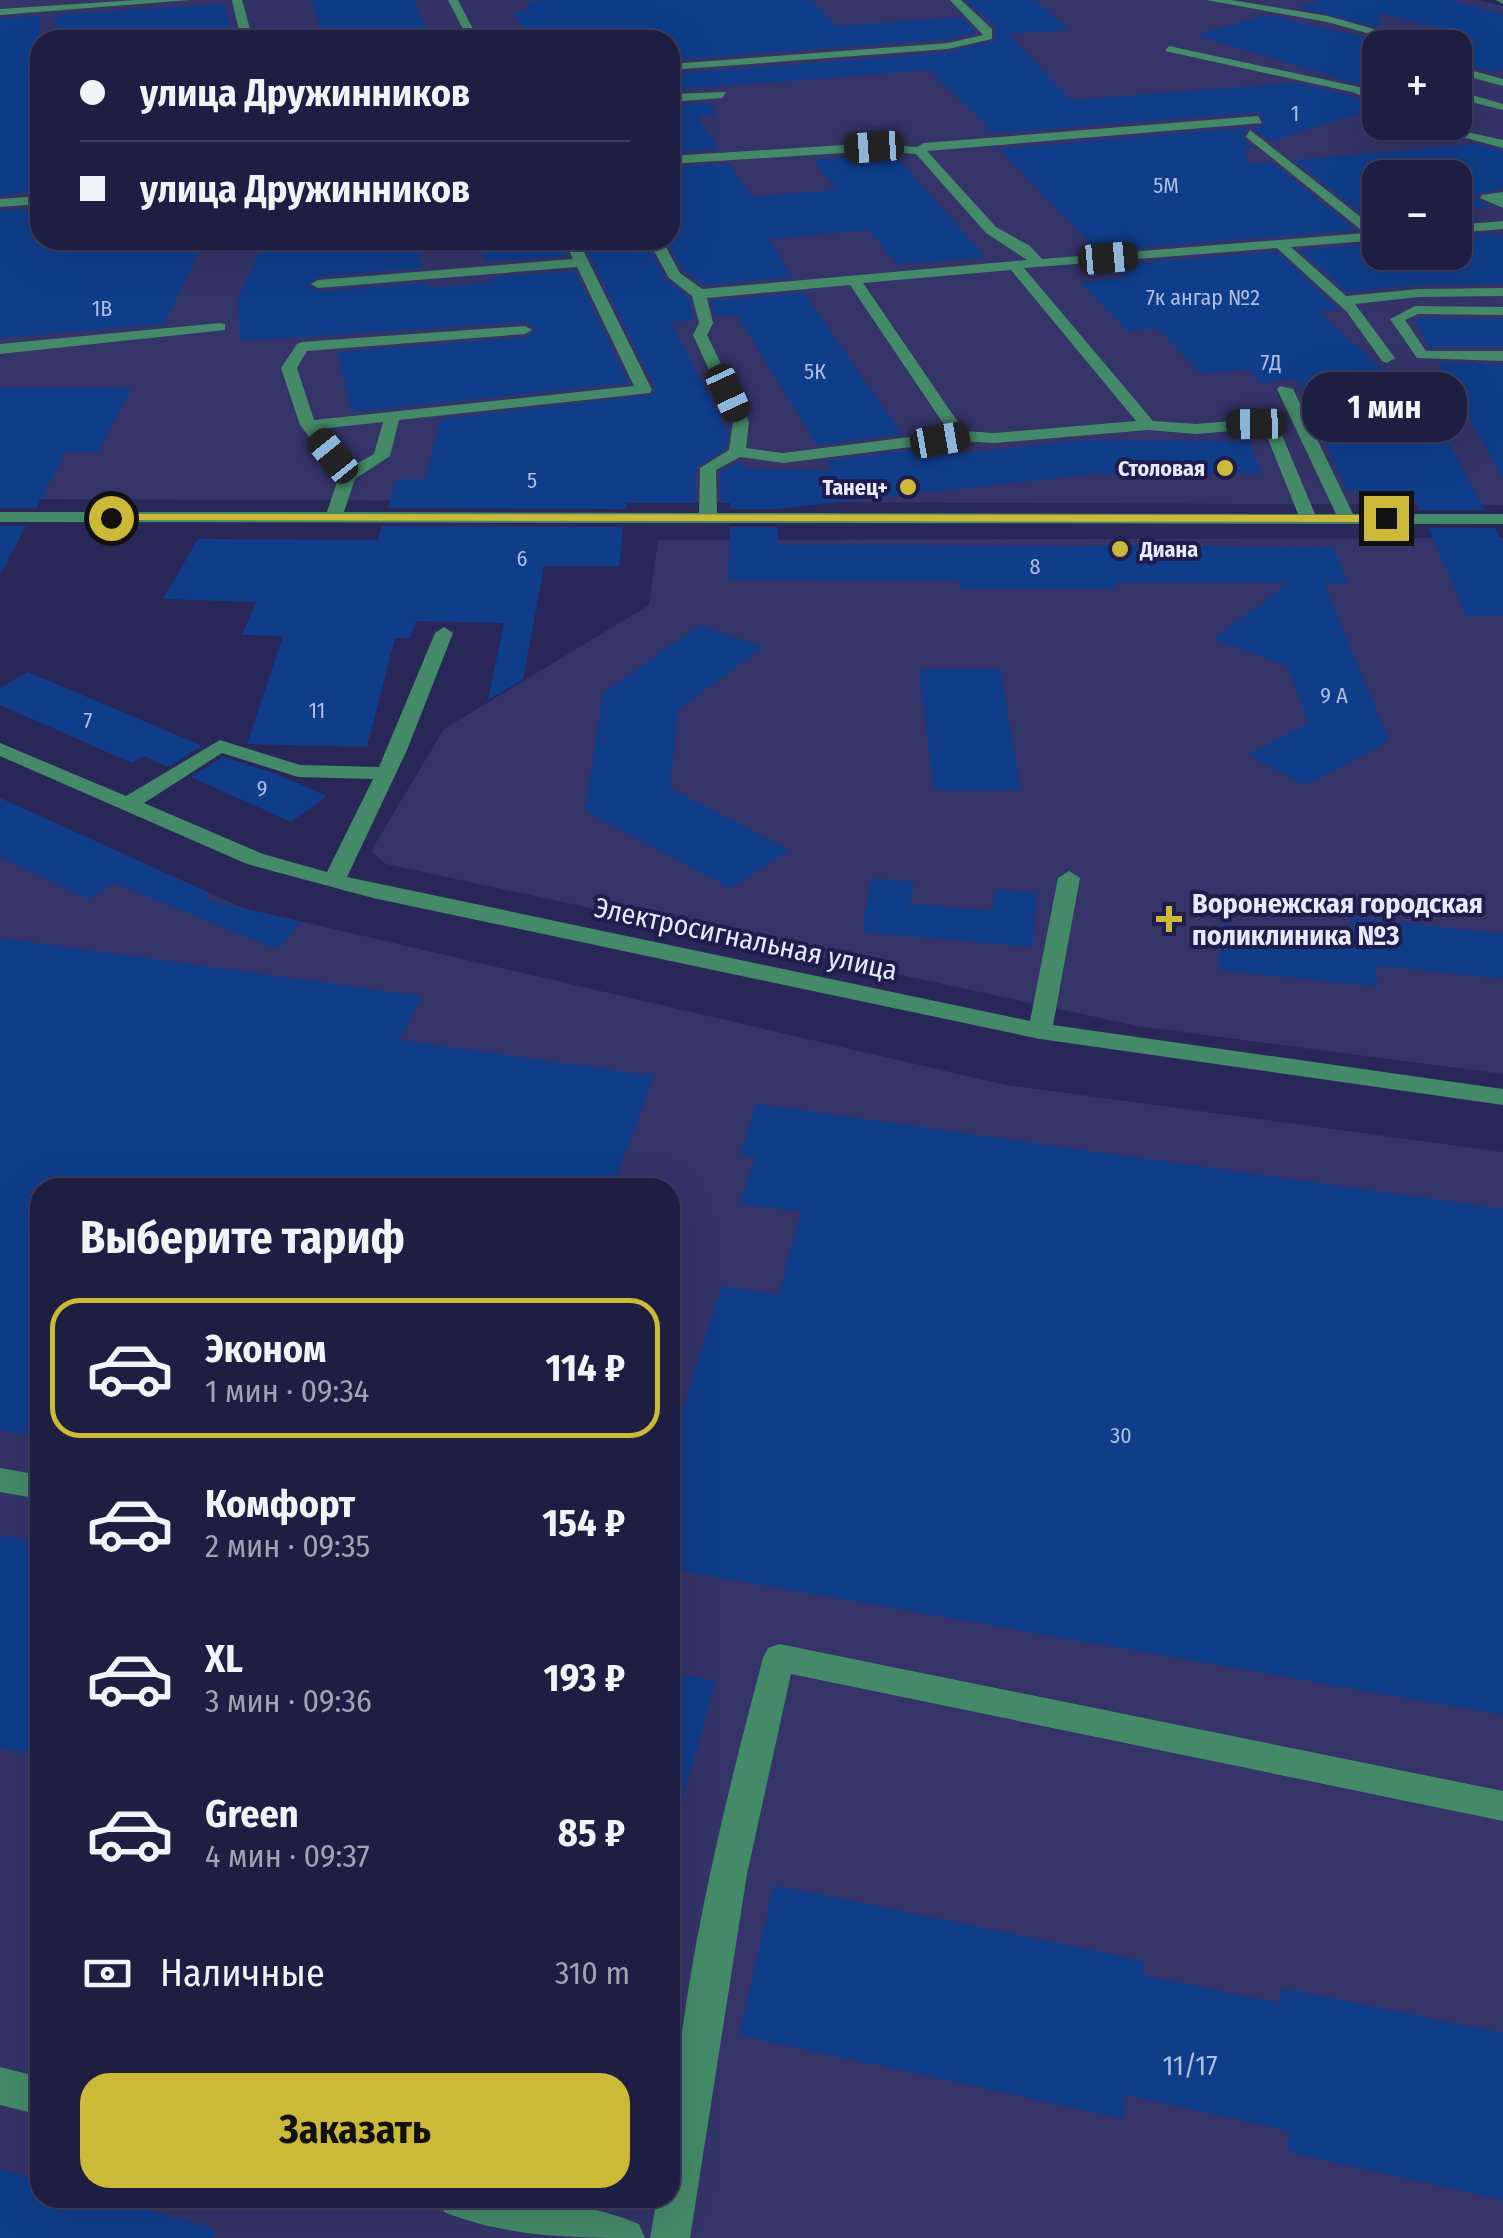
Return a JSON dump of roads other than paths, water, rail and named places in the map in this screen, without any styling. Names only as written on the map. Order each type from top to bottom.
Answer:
[{"type":"street","points":[[0,12],[185,0]]},
{"type":"street","points":[[236,0],[244,30]]},
{"type":"street","points":[[453,0],[468,30]]},
{"type":"street","points":[[680,66],[948,46],[988,37],[988,31],[955,0]]},
{"type":"street","points":[[1211,0],[1328,18],[1371,30]]},
{"type":"street","points":[[1312,28],[1362,43]]},
{"type":"street","points":[[1169,50],[1362,92]]},
{"type":"street","points":[[1472,75],[1503,83]]},
{"type":"street","points":[[680,97],[722,94]]},
{"type":"street","points":[[1472,98],[1501,106]]},
{"type":"street","points":[[1472,114],[1501,106]]},
{"type":"street","points":[[920,151],[924,147],[1258,120]]},
{"type":"street","points":[[1485,123],[1503,130]]},
{"type":"street","points":[[1472,131],[1503,144]]},
{"type":"street","points":[[1250,134],[1362,223]]},
{"type":"street","points":[[680,159],[874,147],[920,151],[991,230],[1025,249],[1038,264]]},
{"type":"street","points":[[0,203],[30,201]]},
{"type":"street","points":[[1472,228],[1503,225]]},
{"type":"street","points":[[699,294],[1362,238]]},
{"type":"street","points":[[1282,245],[1343,301],[1387,358]]},
{"type":"street","points":[[308,424],[644,390],[576,250]]},
{"type":"street","points":[[660,250],[674,275],[699,294],[706,323],[700,336],[741,422],[738,452]]},
{"type":"street","points":[[318,284],[583,262]]},
{"type":"street","points":[[1014,266],[1148,425]]},
{"type":"street","points":[[854,280],[959,436]]},
{"type":"street","points":[[1343,301],[1419,293],[1503,292]]},
{"type":"street","points":[[1503,310],[1415,310],[1398,319],[1422,355],[1503,356]]},
{"type":"street","points":[[0,349],[220,327]]},
{"type":"street","points":[[346,476],[308,424],[289,368],[302,347],[525,330]]},
{"type":"street","points":[[1285,390],[1347,518]]},
{"type":"street","points":[[334,518],[346,476],[382,456],[392,416]]},
{"type":"street","points":[[708,519],[708,468],[738,452],[784,458],[959,436],[995,438],[1148,425],[1196,428],[1256,424],[1273,431],[1286,477],[1308,518]]},
{"type":"street","points":[[0,517],[1503,519]]},
{"type":"street","points":[[334,881],[386,773],[444,632]]},
{"type":"street","points":[[128,804],[220,746],[298,771],[386,773]]},
{"type":"street","name":"Электросигнальная улица","points":[[0,749],[255,859],[334,881],[1040,1032],[1503,1096]]},
{"type":"street","points":[[1040,1032],[1069,878]]},
{"type":"street","points":[[0,1480],[30,1485]]},
{"type":"street","points":[[680,2174],[720,1920],[758,1732],[779,1658],[1503,1806]]},
{"type":"street","points":[[0,2086],[30,2094]]},
{"type":"street","points":[[500,2208],[625,2238]]},
{"type":"street","points":[[670,2238],[675,2208]]},
{"type":"place","name":"Столовая","points":[[1225,468]]},
{"type":"place","name":"Танец+","points":[[908,487]]},
{"type":"place","name":"Диана","points":[[1120,549]]},
{"type":"place","name":"Воронежская городская поликлиника №3","points":[[1169,919]]}]
